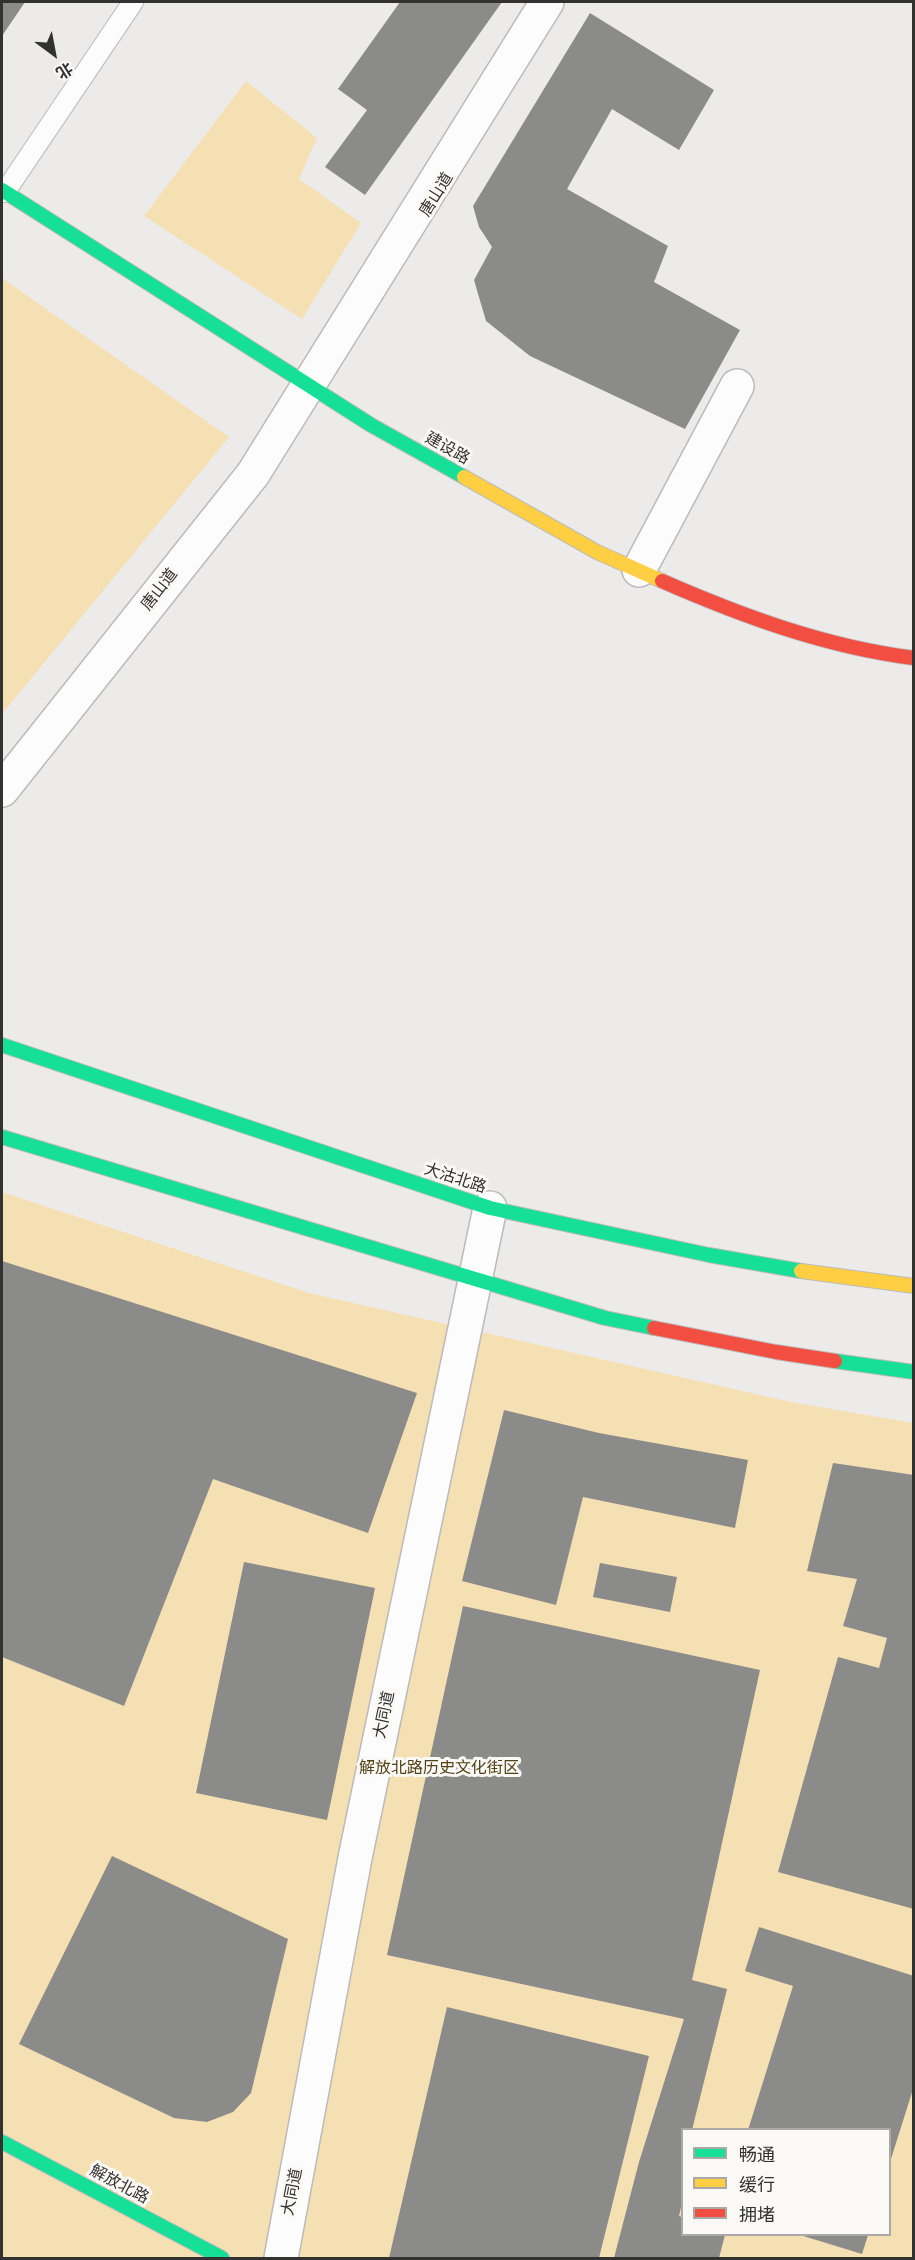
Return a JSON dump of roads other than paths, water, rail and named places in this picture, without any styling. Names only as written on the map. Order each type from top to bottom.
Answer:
[{"type":"main road","name":"建设路","points":[[3,191],[371,425],[597,552],[728,610],[864,652],[914,658]]},
{"type":"main road","name":"大沽北路","points":[[2,1045],[490,1208],[709,1255],[843,1278],[914,1286]]},
{"type":"main road","points":[[2,1137],[605,1318],[776,1352],[914,1372]]},
{"type":"main road","name":"解放北路","points":[[2,2142],[222,2259]]},
{"type":"street","name":"唐山道","points":[[311,385],[352,311],[547,2]]},
{"type":"street","name":"唐山道","points":[[2,790],[253,474],[311,385],[358,323],[558,2]]},
{"type":"street","points":[[639,570],[737,387]]},
{"type":"street","name":"大同道","points":[[280,2259],[355,1858],[477,1281],[490,1208]]},
{"type":"lane","points":[[3,191],[133,2]]},
{"type":"park label","name":"解放北路历史文化街区","points":[[439,1769]]}]
